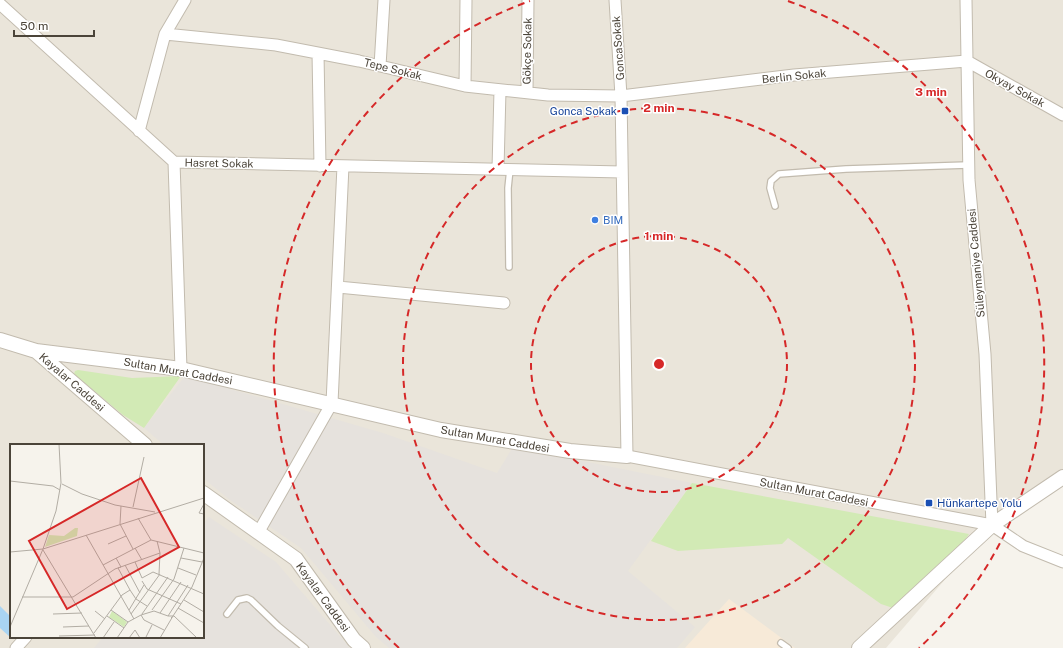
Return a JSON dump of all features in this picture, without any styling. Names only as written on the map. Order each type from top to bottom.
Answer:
[{"type":"street","points":[[139,131],[165,34],[185,0]]},
{"type":"street","points":[[380,66],[384,0]]},
{"type":"street","points":[[465,86],[466,0]]},
{"type":"street","name":"Gökçe Sokak","points":[[498,169],[500,90],[527,92],[528,0]]},
{"type":"street","name":"GoncaSokak","points":[[615,0],[621,96]]},
{"type":"street","name":"Süleymaniye Caddesi","points":[[966,0],[968,164],[985,354],[992,525]]},
{"type":"street","name":"Hasret Sokak","points":[[0,4],[174,162],[622,172]]},
{"type":"street","name":"Tepe Sokak","points":[[165,34],[276,44],[465,86],[548,95],[621,96]]},
{"type":"street","points":[[318,53],[320,166]]},
{"type":"street","name":"Berlin Sokak","points":[[621,96],[794,75],[967,61]]},
{"type":"street","name":"Okyay Sokak","points":[[967,61],[1063,115]]},
{"type":"street","points":[[621,96],[627,456]]},
{"type":"street","points":[[174,162],[181,369]]},
{"type":"street","points":[[258,533],[332,403],[343,166]]},
{"type":"street","points":[[338,287],[504,303]]},
{"type":"street","name":"Sultan Murat Caddesi","points":[[0,340],[36,351],[181,369],[332,403],[441,430],[570,452],[627,456],[992,525]]},
{"type":"street","name":"Kayalar Caddesi","points":[[36,351],[144,444]]},
{"type":"street","points":[[859,648],[992,525],[1063,477]]},
{"type":"street","name":"Kayalar Caddesi","points":[[204,494],[296,559],[359,647]]},
{"type":"street","points":[[992,525],[1023,546],[1063,562]]},
{"type":"street","points":[[16,648],[25,638]]},
{"type":"lane","points":[[775,206],[770,188],[770,181],[780,174],[846,169],[968,164]]},
{"type":"lane","points":[[509,268],[508,188],[510,169]]},
{"type":"lane","points":[[227,614],[238,600],[247,598],[252,600],[278,626],[305,648]]},
{"type":"lane","points":[[781,643],[788,648]]},
{"type":"shaded area","points":[[0,0],[1063,0],[1063,469],[992,525],[886,648],[0,648]]},
{"type":"shaded area","points":[[185,376],[383,433],[497,473],[513,447],[692,483],[628,571],[695,627],[677,648],[389,648],[376,637],[301,548],[230,500],[204,479],[204,444],[163,444],[144,428]]},
{"type":"shaded area","points":[[209,517],[276,562],[350,648],[94,648],[102,638],[204,638],[204,523]]},
{"type":"shaded area","points":[[729,599],[795,648],[685,648]]},
{"type":"green space","points":[[78,370],[132,378],[181,376],[144,428],[123,415],[74,374],[75,371]]},
{"type":"green space","points":[[692,483],[969,534],[965,540],[893,608],[881,604],[788,538],[782,544],[678,551],[651,541]]},
{"type":"water","points":[[0,606],[10,616],[10,637],[0,628]]},
{"type":"place","name":"Gonca Sokak","points":[[625,111]]},
{"type":"place","name":"BIM","points":[[595,220]]},
{"type":"place","name":"Hünkartepe Yolu","points":[[929,503]]}]
